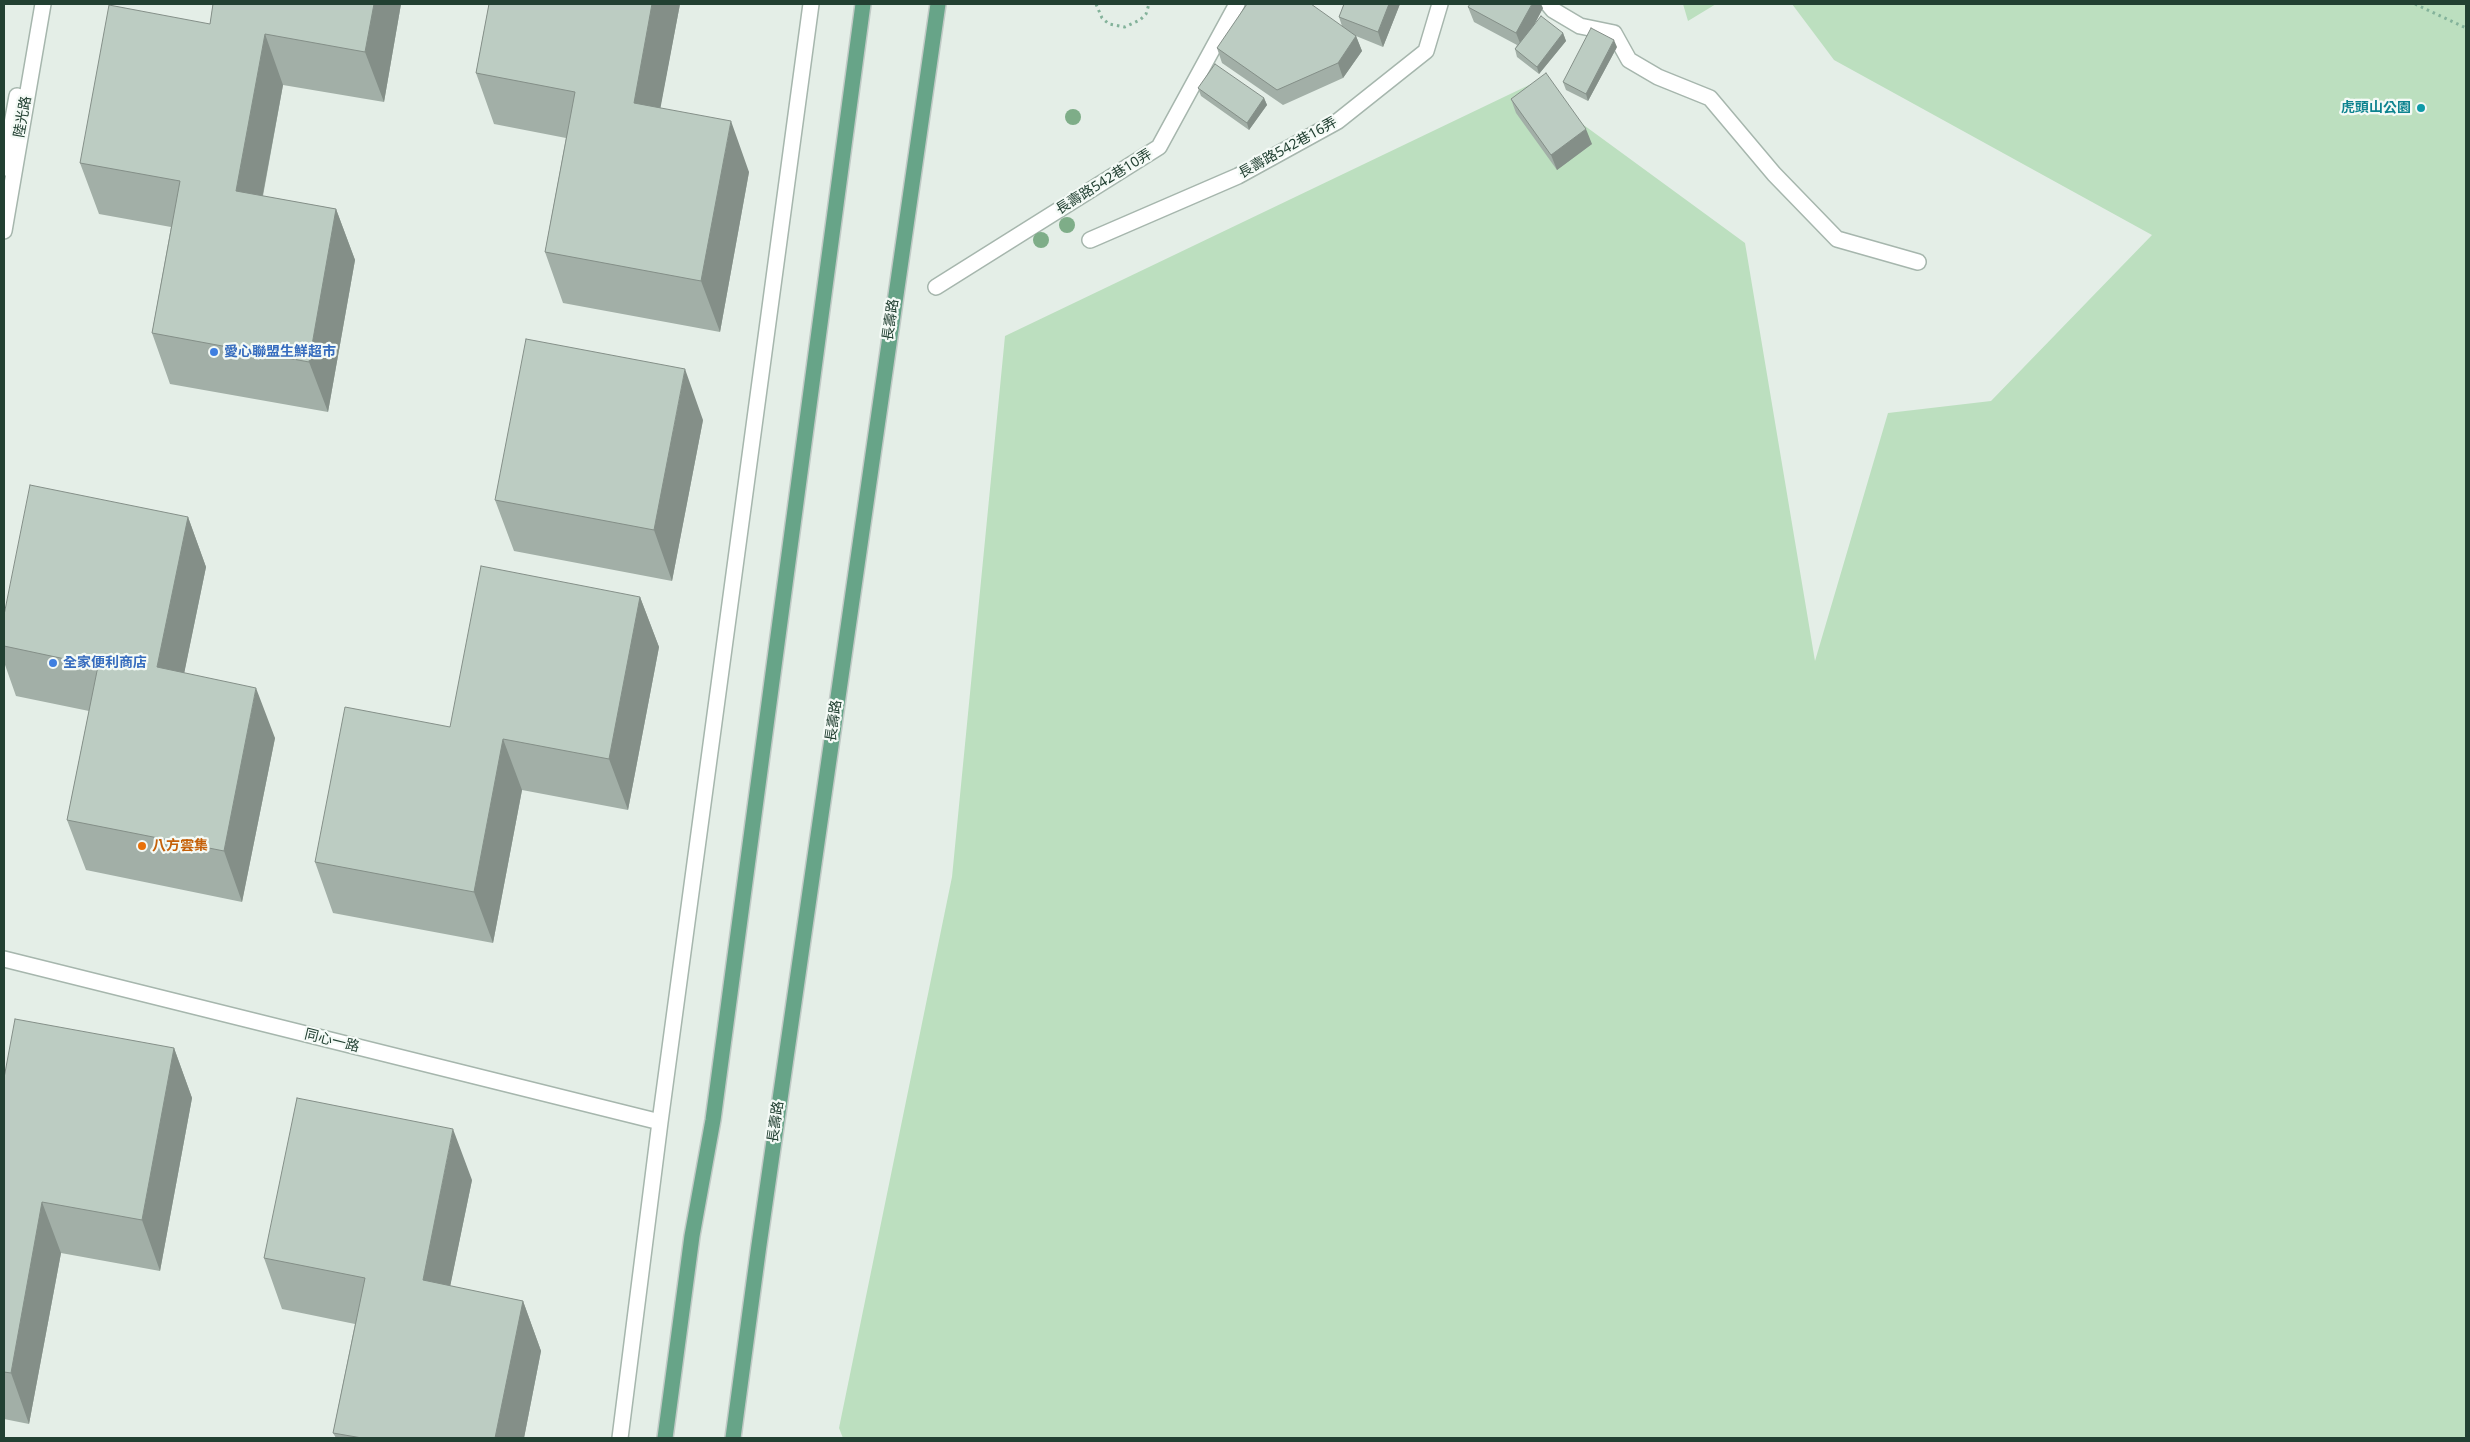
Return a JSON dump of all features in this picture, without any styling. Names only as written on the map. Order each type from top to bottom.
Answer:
[{"type":"main road","points":[[665,1438],[692,1236],[714,1120],[863,4]]},
{"type":"main road","name":"長壽路","points":[[733,1438],[759,1245],[938,4]]},
{"type":"street","name":"陸光路","points":[[4,168],[33,4]]},
{"type":"street","name":"陸光路","points":[[4,231],[43,4]]},
{"type":"street","points":[[620,1438],[660,1122],[811,4]]},
{"type":"street","name":"長壽路542巷10弄","points":[[936,287],[1159,147],[1237,4]]},
{"type":"street","name":"長壽路542巷16弄","points":[[1090,240],[1238,176],[1338,121],[1426,51],[1440,4]]},
{"type":"street","points":[[1548,4],[1553,10],[1580,26],[1614,33],[1629,60],[1658,77],[1710,98],[1774,174],[1837,239],[1918,262]]},
{"type":"street","name":"同心一路","points":[[4,959],[660,1122]]},
{"type":"path","points":[[1096,4],[1102,18],[1109,24],[1125,27],[1140,20],[1146,14],[1148,4]]},
{"type":"path","points":[[2416,4],[2466,28]]},
{"type":"green space","points":[[1683,4],[1716,4],[1688,21]]},
{"type":"green space","points":[[1792,4],[2466,4],[2466,1438],[843,1438],[839,1428],[952,877],[1005,336],[1529,85],[1745,243],[1815,661],[1888,413],[1991,401],[2152,235],[1834,60]]},
{"type":"building","points":[[213,4],[374,4],[365,52],[265,34],[236,191],[336,209],[309,362],[152,333],[180,181],[80,163],[109,5],[210,24]]},
{"type":"building","points":[[489,4],[652,4],[634,103],[731,121],[701,281],[545,252],[575,92],[476,73]]},
{"type":"building","points":[[1247,4],[1311,4],[1356,36],[1338,63],[1277,90],[1217,48]]},
{"type":"building","points":[[1344,4],[1389,4],[1378,32],[1339,17]]},
{"type":"building","points":[[1470,4],[1532,4],[1516,33],[1468,7]]},
{"type":"building","points":[[1541,16],[1563,33],[1537,67],[1515,49]]},
{"type":"building","points":[[1591,28],[1614,40],[1586,94],[1563,82]]},
{"type":"building","points":[[1215,64],[1264,98],[1247,123],[1198,88]]},
{"type":"building","points":[[1546,73],[1586,129],[1551,155],[1511,99]]},
{"type":"building","points":[[526,339],[685,369],[654,530],[495,500]]},
{"type":"building","points":[[30,485],[188,517],[157,667],[256,688],[224,851],[67,820],[98,666],[4,646],[4,615]]},
{"type":"building","points":[[481,566],[640,597],[609,759],[503,739],[474,892],[315,862],[345,707],[450,727]]},
{"type":"building","points":[[15,1019],[174,1048],[142,1220],[42,1202],[11,1373],[4,1372],[4,1078]]},
{"type":"building","points":[[297,1098],[453,1129],[423,1280],[523,1301],[495,1438],[362,1438],[333,1433],[365,1278],[264,1258]]},
{"type":"place","name":"虎頭山公園","points":[[2421,108]]},
{"type":"place","name":"愛心聯盟生鮮超市","points":[[214,352]]},
{"type":"place","name":"全家便利商店","points":[[53,663]]},
{"type":"place","name":"八方雲集","points":[[142,846]]}]
